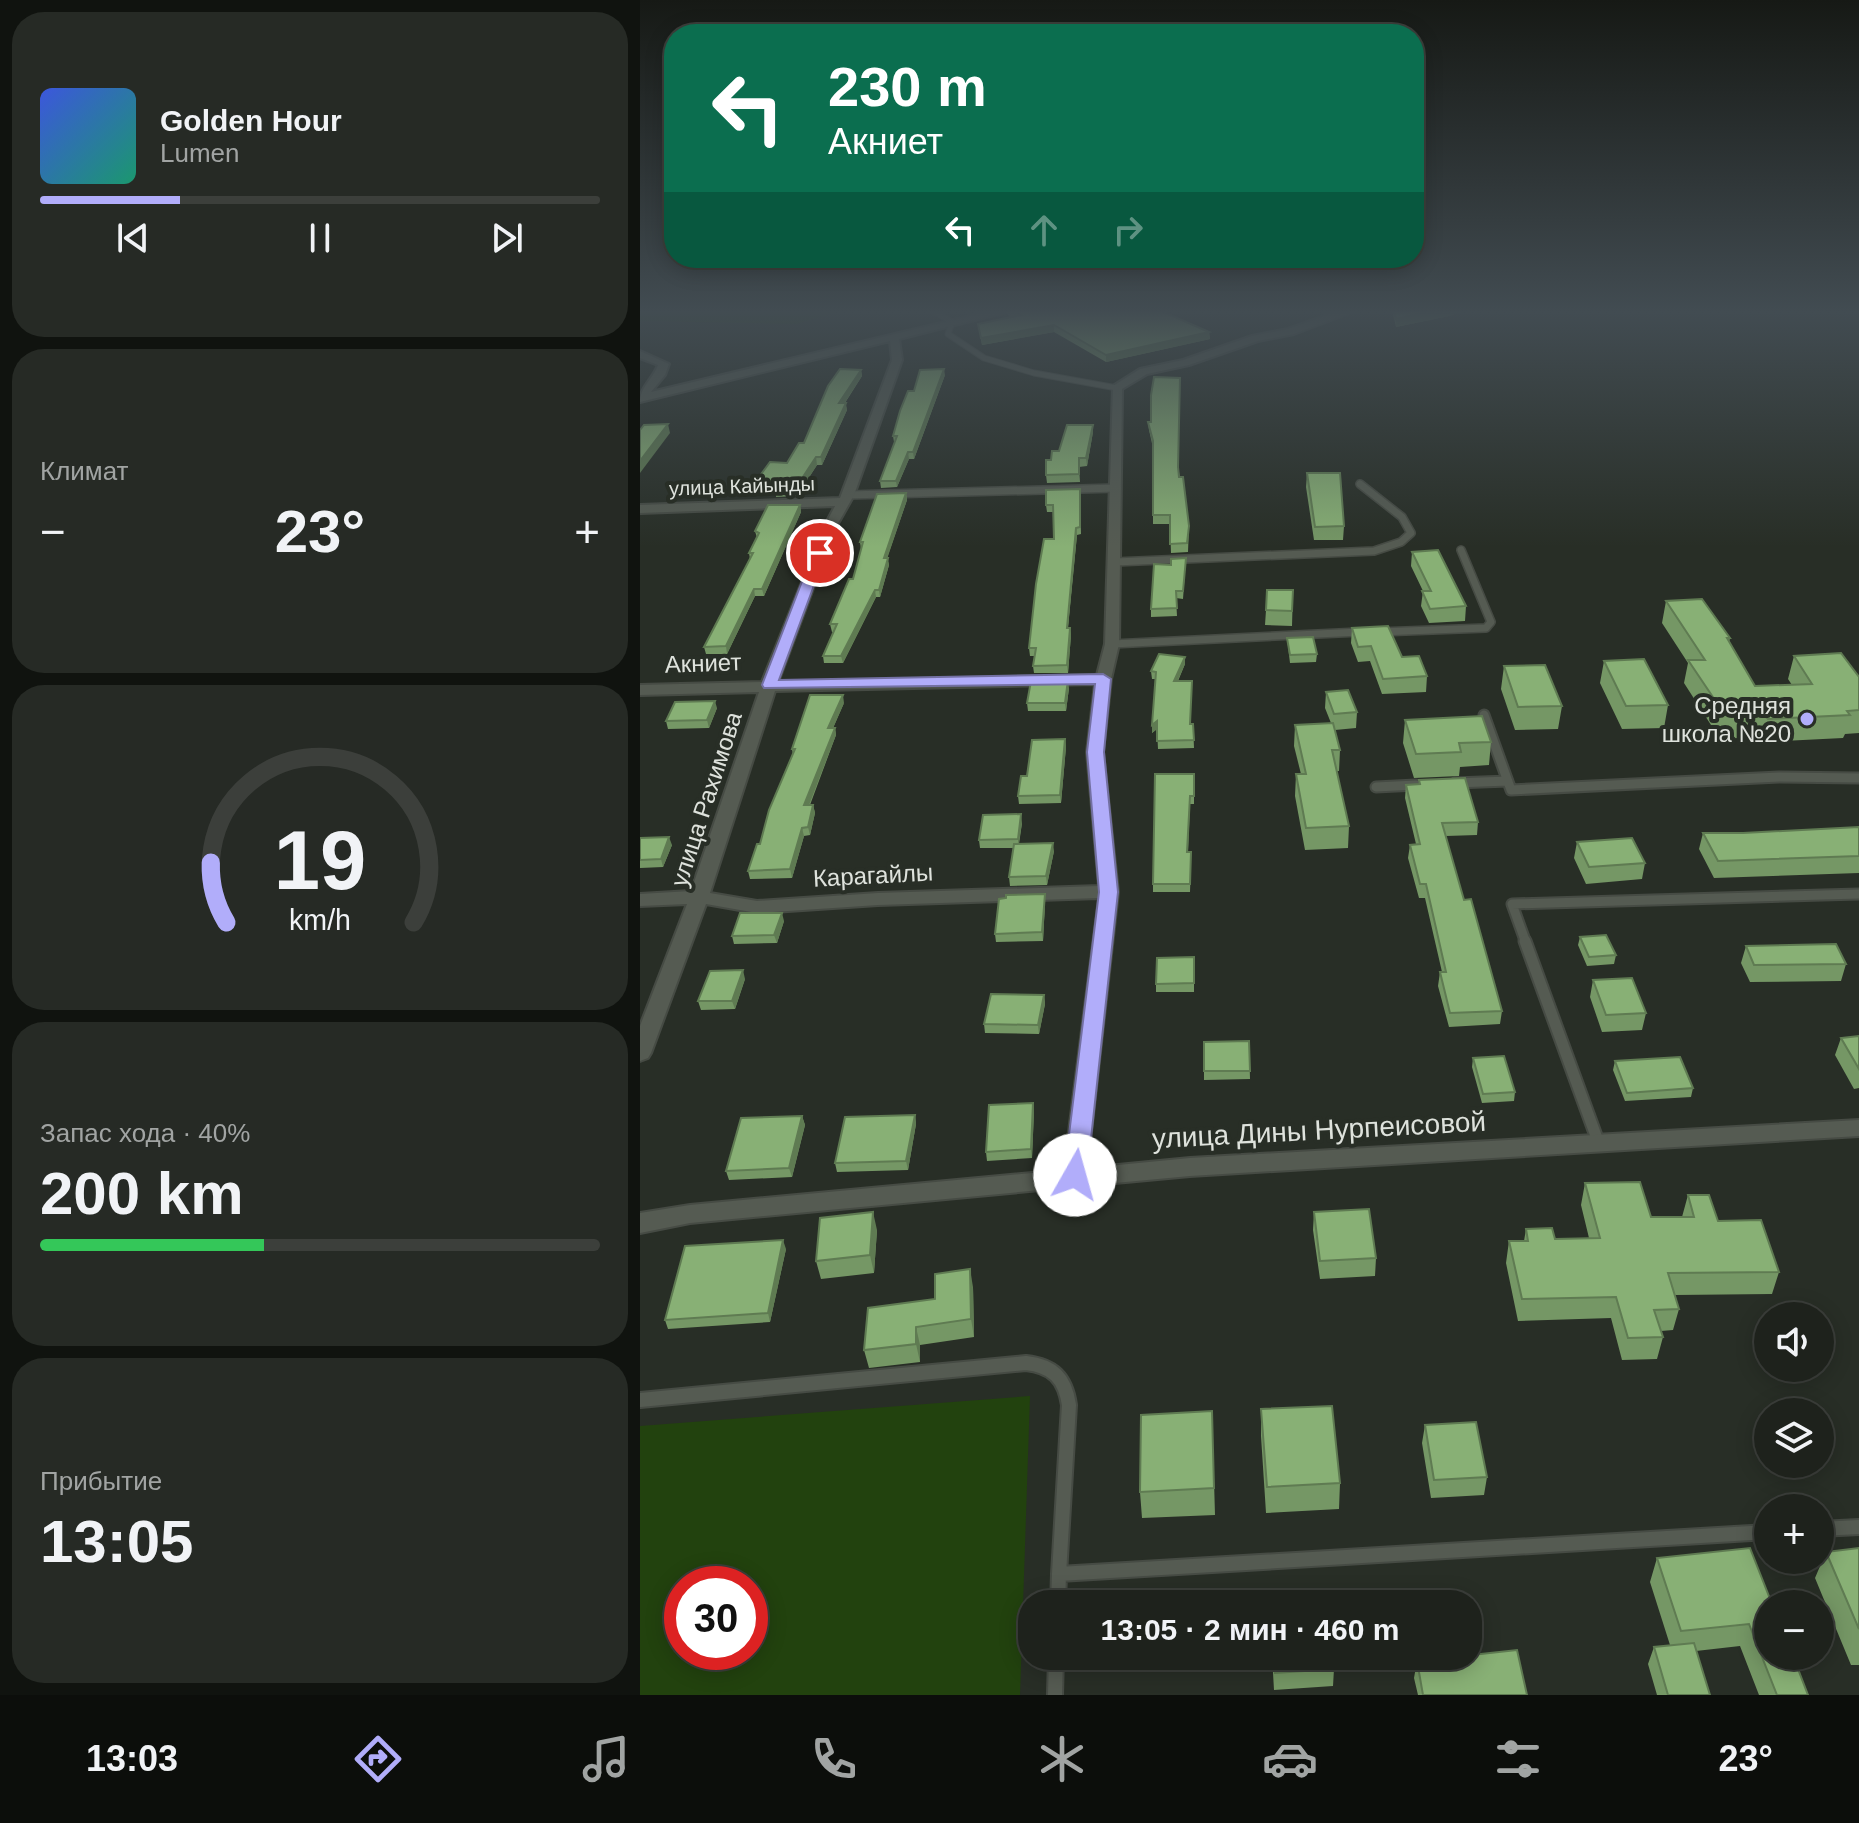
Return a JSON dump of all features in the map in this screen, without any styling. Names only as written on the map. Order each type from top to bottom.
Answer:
[{"type":"street","points":[[640,399],[680,389]]},
{"type":"street","name":"улица Рахимова","points":[[640,1053],[699,897],[769,685],[830,527],[846,499],[886,389]]},
{"type":"street","points":[[1075,1175],[1109,892],[1095,752],[1103,679],[1112,644],[1117,389]]},
{"type":"street","name":"улица Кайынды","points":[[640,509],[846,499]]},
{"type":"street","name":"Акниет","points":[[640,690],[1103,679]]},
{"type":"street","name":"Карагайлы","points":[[640,900],[699,897],[757,907],[878,899],[1109,892]]},
{"type":"street","name":"улица Дины Нурпеисовой","points":[[640,1223],[690,1214],[1075,1175],[1859,1128]]},
{"type":"lane","points":[[1115,562],[1374,551],[1401,542],[1411,533],[1402,517],[1360,484]]},
{"type":"lane","points":[[846,499],[1117,488]]},
{"type":"lane","points":[[1112,644],[1486,628],[1491,622],[1461,550]]},
{"type":"lane","points":[[1484,715],[1511,790],[1779,777],[1859,778]]},
{"type":"lane","points":[[1449,784],[1508,781]]},
{"type":"lane","points":[[1376,787],[1434,784]]},
{"type":"lane","points":[[1599,1144],[1512,904],[1859,894]]},
{"type":"lane","points":[[640,1400],[1026,1363],[1045,1364],[1058,1372],[1067,1387],[1069,1405],[1058,1590]]},
{"type":"lane","points":[[1834,1528],[1859,1527]]},
{"type":"lane","points":[[1059,1574],[1754,1533]]},
{"type":"lane","points":[[1055,1695],[1056,1670]]},
{"type":"green space","points":[[1030,1396],[1024,1590],[1018,1590],[1020,1695],[640,1695],[640,1426]]},
{"type":"building","points":[[827,389],[848,389],[839,403],[846,403],[821,457],[816,457],[795,489],[775,490],[780,481],[756,481],[770,462],[787,463],[799,443],[804,443]]},
{"type":"building","points":[[936,389],[913,452],[908,452],[896,481],[880,481],[897,436],[893,436],[900,411],[908,391]]},
{"type":"building","points":[[1152,389],[1180,389],[1178,467],[1179,477],[1183,477],[1189,526],[1187,543],[1170,544],[1170,515],[1153,515],[1153,441],[1148,422],[1151,422]]},
{"type":"building","points":[[668,424],[640,461],[640,430],[644,425]]},
{"type":"building","points":[[1067,425],[1093,425],[1086,458],[1079,458],[1079,474],[1046,475],[1046,460],[1051,460],[1052,451],[1059,451]]},
{"type":"building","points":[[1307,473],[1340,473],[1344,526],[1315,527]]},
{"type":"building","points":[[1080,489],[1080,527],[1076,528],[1067,628],[1070,628],[1067,665],[1033,666],[1036,648],[1029,648],[1036,584],[1044,539],[1054,539],[1053,505],[1046,505],[1046,490]]},
{"type":"building","points":[[906,493],[884,558],[888,558],[879,590],[875,590],[841,656],[823,656],[837,624],[830,624],[849,579],[853,579],[863,542],[860,542],[877,494]]},
{"type":"building","points":[[768,505],[800,505],[762,589],[754,589],[726,646],[704,647],[753,553],[749,553],[759,533],[755,531]]},
{"type":"building","points":[[1438,550],[1466,606],[1430,609],[1422,591],[1431,591],[1412,552]]},
{"type":"building","points":[[1186,558],[1183,591],[1176,591],[1177,608],[1151,609],[1154,564],[1171,565],[1171,559]]},
{"type":"building","points":[[1267,590],[1293,590],[1292,611],[1266,610]]},
{"type":"building","points":[[1702,599],[1730,638],[1727,638],[1755,686],[1812,684],[1794,656],[1841,653],[1859,677],[1859,710],[1847,711],[1850,715],[1768,719],[1762,713],[1725,715],[1688,660],[1705,660],[1666,601]]},
{"type":"building","points":[[1388,626],[1402,657],[1419,656],[1427,676],[1383,679],[1371,646],[1358,647],[1352,628]]},
{"type":"building","points":[[1313,637],[1317,654],[1290,655],[1287,638]]},
{"type":"building","points":[[1159,654],[1185,657],[1174,681],[1192,681],[1190,724],[1193,724],[1194,740],[1157,741],[1157,721],[1152,725],[1156,672],[1151,671]]},
{"type":"building","points":[[1644,659],[1668,705],[1626,706],[1604,661]]},
{"type":"building","points":[[1545,665],[1562,706],[1518,707],[1504,666]]},
{"type":"building","points":[[1068,680],[1065,703],[1027,703],[1031,681]]},
{"type":"building","points":[[1348,690],[1357,712],[1334,714],[1326,692]]},
{"type":"building","points":[[810,695],[843,695],[828,728],[835,728],[804,805],[813,805],[808,827],[802,828],[790,869],[748,871],[795,749],[792,749]]},
{"type":"building","points":[[715,701],[707,720],[666,721],[675,702]]},
{"type":"building","points":[[1482,716],[1491,742],[1459,743],[1461,752],[1416,754],[1405,720]]},
{"type":"building","points":[[1333,723],[1340,750],[1332,750],[1349,826],[1306,828],[1296,774],[1306,774],[1295,725]]},
{"type":"building","points":[[1065,739],[1060,795],[1018,796],[1021,776],[1027,776],[1032,740]]},
{"type":"building","points":[[1155,774],[1194,774],[1187,852],[1191,852],[1190,884],[1153,884]]},
{"type":"building","points":[[1465,778],[1478,822],[1442,823],[1464,900],[1471,899],[1502,1011],[1450,1013],[1440,972],[1446,972],[1426,884],[1420,884],[1410,845],[1420,844],[1406,785],[1420,784],[1419,780]]},
{"type":"building","points":[[1021,814],[1018,839],[979,840],[983,815]]},
{"type":"building","points":[[1859,827],[1859,856],[1718,861],[1703,833],[1743,833]]},
{"type":"building","points":[[669,837],[661,859],[640,860],[640,838]]},
{"type":"building","points":[[1632,838],[1645,863],[1589,867],[1577,842]]},
{"type":"building","points":[[1053,843],[1046,876],[1009,877],[1014,844]]},
{"type":"building","points":[[1045,894],[1042,932],[995,934],[999,899],[1006,898],[1006,895]]},
{"type":"building","points":[[740,913],[782,913],[774,935],[732,936]]},
{"type":"building","points":[[1606,935],[1616,955],[1589,957],[1580,937]]},
{"type":"building","points":[[1836,944],[1846,964],[1754,965],[1746,946]]},
{"type":"building","points":[[1194,957],[1194,983],[1156,984],[1157,958]]},
{"type":"building","points":[[743,970],[732,1001],[698,1001],[710,971]]},
{"type":"building","points":[[1632,978],[1646,1013],[1606,1015],[1593,980]]},
{"type":"building","points":[[991,994],[1044,995],[1038,1025],[984,1024]]},
{"type":"building","points":[[1859,1036],[1859,1069],[1841,1038]]},
{"type":"building","points":[[1249,1041],[1250,1071],[1204,1071],[1204,1042]]},
{"type":"building","points":[[1504,1056],[1515,1092],[1483,1094],[1473,1058]]},
{"type":"building","points":[[1680,1057],[1693,1088],[1627,1093],[1615,1061]]},
{"type":"building","points":[[1033,1103],[1031,1149],[986,1152],[989,1105]]},
{"type":"building","points":[[915,1115],[906,1161],[835,1163],[845,1117]]},
{"type":"building","points":[[802,1116],[789,1168],[726,1171],[741,1118]]},
{"type":"building","points":[[1640,1182],[1651,1217],[1694,1217],[1688,1195],[1709,1195],[1718,1221],[1761,1220],[1779,1272],[1668,1273],[1679,1309],[1654,1310],[1663,1337],[1628,1338],[1616,1297],[1522,1299],[1509,1241],[1528,1241],[1526,1229],[1552,1228],[1555,1239],[1600,1238],[1585,1183]]},
{"type":"building","points":[[1369,1209],[1376,1258],[1320,1261],[1314,1212]]},
{"type":"building","points":[[873,1212],[870,1255],[816,1261],[820,1218]]},
{"type":"building","points":[[783,1240],[768,1313],[665,1320],[685,1246]]},
{"type":"building","points":[[970,1269],[971,1319],[916,1327],[916,1344],[864,1350],[868,1308],[935,1299],[935,1274]]},
{"type":"building","points":[[1332,1406],[1340,1483],[1267,1487],[1261,1409]]},
{"type":"building","points":[[1212,1411],[1214,1488],[1140,1492],[1141,1415]]},
{"type":"building","points":[[1476,1422],[1487,1477],[1434,1480],[1425,1425]]},
{"type":"building","points":[[1750,1548],[1754,1558],[1754,1574],[1760,1574],[1766,1590],[1754,1590],[1754,1637],[1749,1624],[1681,1631],[1657,1558]]},
{"type":"building","points":[[1859,1548],[1859,1629],[1834,1571],[1834,1551]]},
{"type":"building","points":[[1694,1643],[1710,1695],[1668,1695],[1654,1647]]},
{"type":"building","points":[[1517,1650],[1527,1695],[1423,1695],[1419,1670],[1482,1670],[1482,1654]]},
{"type":"building","points":[[1275,1670],[1319,1670],[1275,1673]]},
{"type":"building","points":[[1767,1670],[1798,1670],[1808,1695],[1777,1695]]},
{"type":"place","name":"Средняя школа №20","points":[[1807,719]]},
{"type":"route","points":[[820,553],[769,685],[1103,679],[1095,752],[1109,892],[1075,1175]]}]
